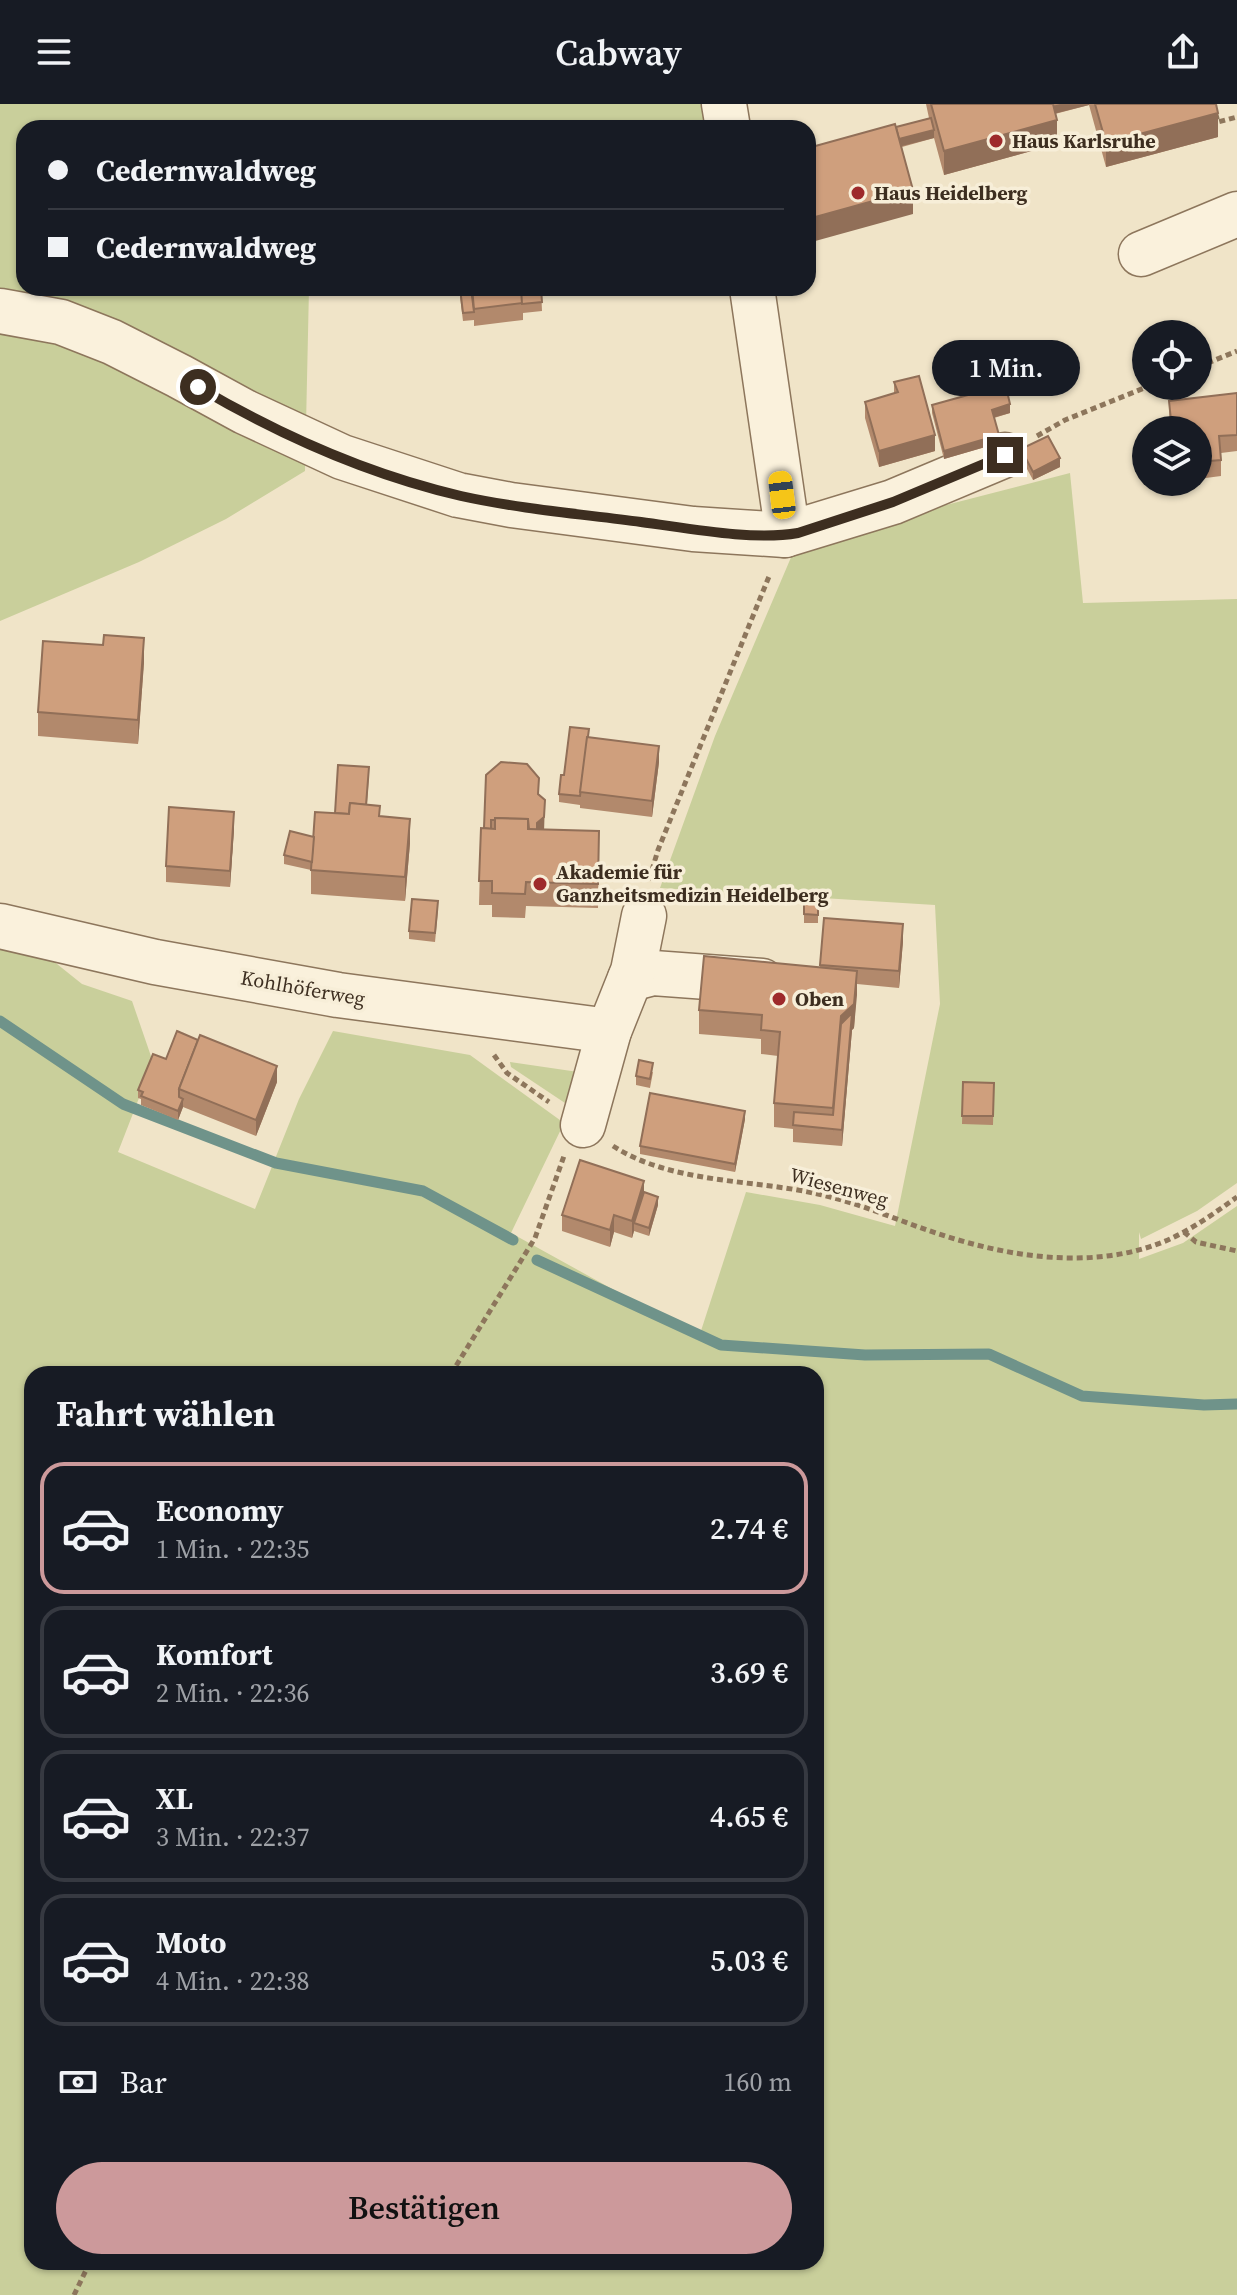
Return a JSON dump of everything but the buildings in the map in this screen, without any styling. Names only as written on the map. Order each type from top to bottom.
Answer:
[{"type":"street","points":[[1141,254],[1237,214]]},
{"type":"street","points":[[753,296],[784,508],[785,535]]},
{"type":"street","points":[[0,311],[37,316],[83,331],[166,369],[315,446],[389,474],[458,495],[511,505],[693,529],[785,535],[893,502],[1005,455]]},
{"type":"street","points":[[580,1123],[609,1031],[630,979],[644,916]]},
{"type":"street","name":"Kohlhöferweg","points":[[0,926],[168,965],[338,995],[609,1031]]},
{"type":"street","points":[[630,979],[653,973],[801,984]]},
{"type":"path","points":[[1213,104],[1218,122],[1237,117]]},
{"type":"path","points":[[1212,361],[1237,351]]},
{"type":"path","points":[[1005,455],[1065,420],[1132,393]]},
{"type":"path","points":[[644,916],[648,884],[658,850],[785,535]]},
{"type":"path","name":"Wiesenweg","points":[[481,1016],[496,1060],[507,1073],[628,1156],[706,1176],[818,1194],[945,1236],[1012,1253],[1074,1257],[1114,1255],[1147,1247],[1184,1232],[1237,1197]]},
{"type":"path","points":[[456,1366],[535,1238],[580,1123]]},
{"type":"path","points":[[1184,1232],[1196,1242],[1237,1251]]},
{"type":"path","points":[[74,2295],[86,2270]]},
{"type":"green space","points":[[0,104],[744,104],[706,120],[16,120],[16,296],[309,296],[305,471],[226,519],[139,562],[0,621]]},
{"type":"green space","points":[[1070,473],[1083,603],[1237,599],[1237,1183],[1197,1211],[1141,1239],[1139,1232],[1139,1259],[1183,1243],[1237,1206],[1237,2295],[0,2295],[0,945],[52,960],[82,984],[132,1001],[153,1062],[118,1152],[255,1209],[299,1099],[333,1031],[470,1055],[564,1123],[511,1233],[699,1337],[746,1192],[820,1205],[895,1226],[940,1004],[935,905],[660,888],[715,736],[795,548],[884,521]]},
{"type":"green space","points":[[510,1062],[585,1073],[574,1109],[511,1067]]},
{"type":"waterway","points":[[0,1021],[123,1104],[276,1163],[423,1191],[513,1240]]},
{"type":"waterway","points":[[537,1260],[721,1345],[865,1355],[989,1354],[1082,1396],[1204,1405],[1237,1404]]},
{"type":"place","name":"Haus Karlsruhe","points":[[996,141]]},
{"type":"place","name":"Haus Heidelberg","points":[[858,193]]},
{"type":"place","name":"Akademie für Ganzheitsmedizin Heidelberg","points":[[540,884]]},
{"type":"place","name":"Oben","points":[[779,999]]},
{"type":"route","points":[[198,387],[315,446],[389,474],[458,495],[511,505],[724,532],[798,533],[893,502],[1005,455]]}]
